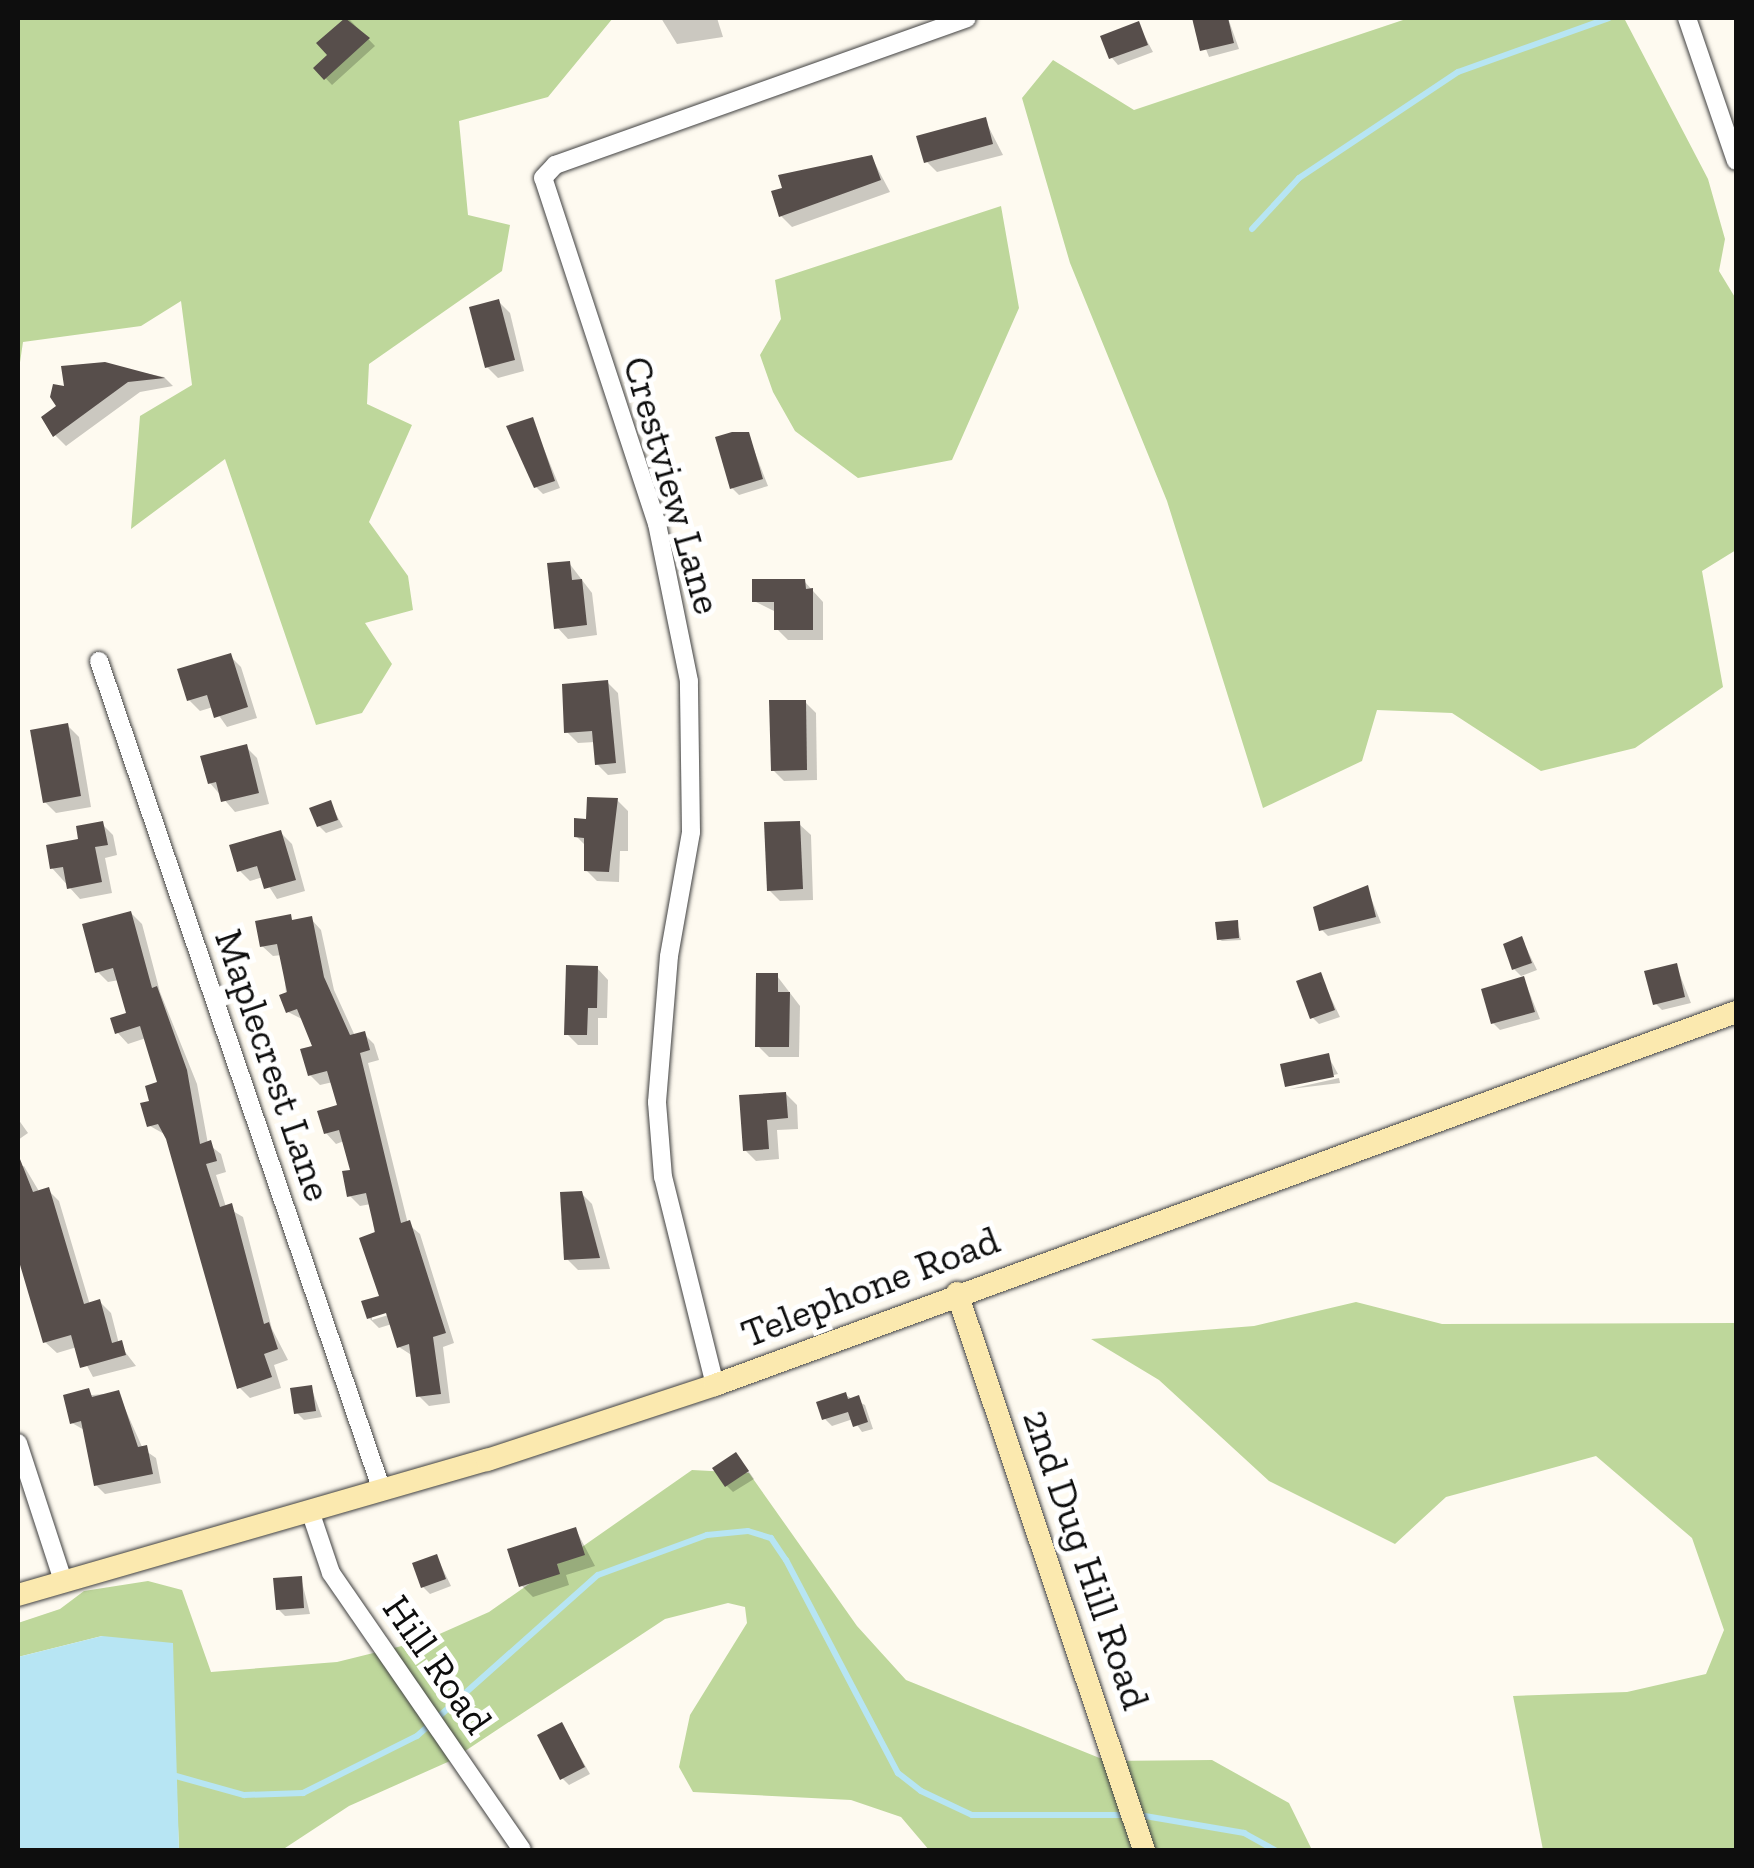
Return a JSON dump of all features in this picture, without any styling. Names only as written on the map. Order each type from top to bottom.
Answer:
[{"type":"street","name":"Crestview Lane","points":[[715,1384],[662,1177],[657,1102],[669,956],[691,832],[689,681],[657,524],[543,178],[555,165],[967,18]]},
{"type":"street","points":[[1687,18],[1736,161]]},
{"type":"street","name":"Maplecrest Lane","points":[[99,661],[382,1491]]},
{"type":"street","name":"Telephone Road","points":[[18,1595],[382,1491],[715,1384],[1736,1012]]},
{"type":"street","name":"2nd Dug Hill Road","points":[[957,1293],[1143,1847]]},
{"type":"street","points":[[18,1443],[63,1581]]},
{"type":"street","name":"Hill Road","points":[[310,1511],[330,1572],[418,1694],[522,1850]]},
{"type":"green space","points":[[18,18],[613,18],[548,97],[459,121],[468,215],[510,225],[502,271],[369,364],[367,404],[412,425],[369,522],[408,576],[413,610],[365,623],[392,664],[362,713],[316,725],[225,459],[131,529],[140,416],[192,385],[181,301],[141,326],[23,342],[18,376]]},
{"type":"green space","points":[[1409,18],[1624,18],[1708,179],[1725,239],[1719,271],[1736,299],[1736,550],[1702,571],[1723,687],[1635,748],[1541,771],[1452,713],[1377,710],[1362,761],[1263,808],[1167,501],[1070,263],[1022,98],[1053,60],[1134,110]]},
{"type":"green space","points":[[1001,206],[1019,308],[952,460],[858,478],[795,431],[773,392],[760,355],[781,319],[775,280]]},
{"type":"green space","points":[[1356,1302],[1442,1324],[1736,1323],[1736,1850],[1543,1850],[1513,1696],[1627,1692],[1706,1674],[1724,1630],[1692,1538],[1596,1456],[1446,1497],[1395,1544],[1269,1481],[1159,1380],[1091,1339],[1254,1326]]},
{"type":"green space","points":[[692,1470],[749,1473],[857,1626],[906,1680],[1107,1761],[1212,1760],[1289,1803],[1312,1850],[929,1850],[901,1817],[851,1800],[693,1792],[679,1767],[690,1715],[747,1623],[745,1607],[728,1603],[665,1619],[450,1761],[349,1806],[282,1850],[179,1850],[176,1776],[102,1636],[18,1657],[18,1623],[60,1609],[84,1591],[148,1581],[182,1590],[211,1672],[337,1662],[426,1640],[489,1612]]},
{"type":"water","points":[[102,1636],[173,1643],[179,1850],[18,1850],[18,1657]]},
{"type":"building","points":[[345,18],[370,38],[324,80],[313,68],[327,55],[316,43]]},
{"type":"building","points":[[1192,18],[1228,18],[1234,43],[1200,51]]},
{"type":"building","points":[[1139,21],[1148,45],[1109,59],[1100,36]]},
{"type":"building","points":[[986,117],[993,144],[924,163],[916,136]]},
{"type":"building","points":[[872,155],[881,180],[779,217],[771,191],[782,188],[778,175]]},
{"type":"building","points":[[499,299],[515,360],[485,368],[469,307]]},
{"type":"building","points":[[105,362],[165,378],[128,382],[53,437],[41,417],[56,406],[50,397],[53,384],[64,386],[61,366]]},
{"type":"building","points":[[533,417],[555,481],[534,488],[506,426]]},
{"type":"building","points":[[749,432],[763,479],[730,489],[715,437]]},
{"type":"building","points":[[570,561],[572,580],[582,579],[587,625],[554,629],[547,563]]},
{"type":"building","points":[[752,579],[805,579],[806,589],[813,588],[813,630],[774,630],[774,602],[752,602]]},
{"type":"building","points":[[231,653],[248,707],[214,718],[207,695],[187,701],[177,669]]},
{"type":"building","points":[[608,680],[616,763],[595,765],[592,731],[564,733],[562,684]]},
{"type":"building","points":[[769,700],[806,700],[807,770],[771,771]]},
{"type":"building","points":[[68,723],[81,796],[43,803],[30,730]]},
{"type":"building","points":[[247,744],[259,793],[221,802],[216,782],[208,784],[200,756]]},
{"type":"building","points":[[587,797],[618,798],[609,872],[584,871],[584,838],[574,837],[574,818],[586,819]]},
{"type":"building","points":[[331,800],[338,820],[317,827],[309,808]]},
{"type":"building","points":[[103,821],[108,845],[95,847],[102,882],[67,889],[63,867],[50,869],[46,845],[78,839],[76,826]]},
{"type":"building","points":[[800,821],[803,889],[767,891],[764,822]]},
{"type":"building","points":[[281,830],[296,880],[264,889],[257,866],[237,872],[229,845]]},
{"type":"building","points":[[1368,885],[1376,917],[1319,931],[1313,907]]},
{"type":"building","points":[[131,911],[152,988],[157,986],[187,1070],[200,1144],[211,1140],[217,1161],[206,1164],[220,1207],[232,1203],[264,1324],[269,1322],[278,1349],[264,1354],[272,1377],[237,1389],[166,1139],[158,1124],[147,1127],[140,1103],[149,1101],[145,1086],[157,1082],[140,1026],[115,1034],[110,1018],[126,1013],[113,968],[95,973],[82,924]]},
{"type":"building","points":[[291,914],[292,920],[312,916],[324,977],[350,1035],[365,1031],[370,1050],[360,1053],[401,1223],[410,1220],[446,1333],[433,1337],[441,1394],[416,1397],[409,1344],[397,1348],[386,1313],[367,1319],[361,1301],[379,1296],[359,1238],[375,1232],[366,1193],[347,1197],[342,1171],[350,1170],[339,1130],[324,1134],[317,1111],[337,1105],[327,1071],[308,1076],[300,1049],[312,1046],[297,1009],[286,1013],[279,995],[287,992],[277,944],[260,947],[255,921]]},
{"type":"building","points":[[1238,920],[1239,938],[1217,940],[1215,922]]},
{"type":"building","points":[[1522,936],[1532,963],[1512,970],[1503,944]]},
{"type":"building","points":[[1677,963],[1685,997],[1653,1005],[1644,971]]},
{"type":"building","points":[[566,965],[598,966],[597,1008],[588,1008],[587,1035],[564,1035]]},
{"type":"building","points":[[1321,972],[1335,1010],[1310,1019],[1296,981]]},
{"type":"building","points":[[756,973],[778,973],[778,992],[790,992],[789,1047],[755,1047]]},
{"type":"building","points":[[1524,976],[1535,1012],[1491,1024],[1481,989]]},
{"type":"building","points":[[1329,1053],[1334,1077],[1285,1087],[1280,1064]]},
{"type":"building","points":[[786,1092],[788,1118],[767,1120],[769,1149],[743,1151],[739,1095]]},
{"type":"building","points":[[18,1154],[33,1192],[49,1187],[84,1304],[100,1299],[112,1343],[122,1340],[126,1355],[80,1368],[71,1335],[43,1343],[18,1258]]},
{"type":"building","points":[[582,1191],[600,1258],[564,1260],[560,1192]]},
{"type":"building","points":[[312,1385],[316,1411],[294,1414],[290,1388]]},
{"type":"building","points":[[89,1388],[92,1397],[119,1390],[138,1447],[147,1445],[153,1474],[94,1486],[81,1421],[70,1424],[63,1395]]},
{"type":"building","points":[[846,1392],[848,1399],[859,1395],[868,1422],[853,1427],[848,1412],[822,1420],[816,1402]]},
{"type":"building","points":[[736,1452],[749,1471],[725,1487],[712,1468]]},
{"type":"building","points":[[576,1527],[585,1555],[557,1564],[560,1574],[519,1587],[507,1549]]},
{"type":"building","points":[[437,1554],[446,1579],[421,1588],[412,1563]]},
{"type":"building","points":[[302,1576],[304,1608],[276,1610],[273,1578]]},
{"type":"building","points":[[562,1722],[585,1767],[560,1780],[537,1735]]},
{"type":"waterway","points":[[1252,229],[1299,178],[1458,72],[1609,18]]},
{"type":"waterway","points":[[176,1776],[244,1795],[303,1793],[417,1736],[598,1575],[707,1535],[748,1531],[771,1538],[786,1560],[898,1773],[921,1791],[972,1815],[1126,1815]]},
{"type":"waterway","points":[[1139,1815],[1244,1833],[1275,1850]]}]
